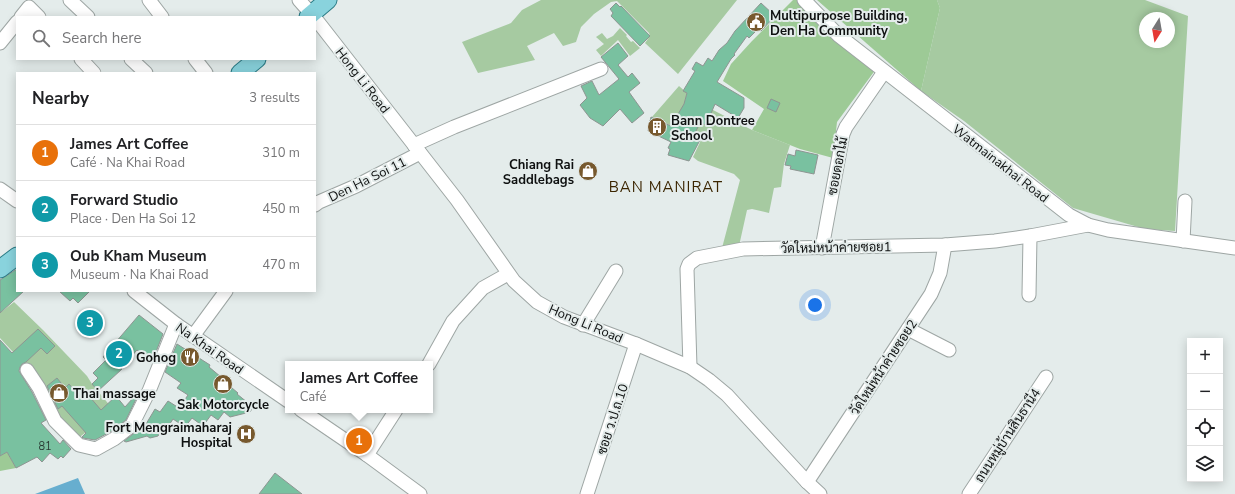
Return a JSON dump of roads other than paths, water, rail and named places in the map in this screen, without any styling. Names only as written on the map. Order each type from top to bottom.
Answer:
[{"type":"main road","points":[[312,16],[328,0]]},
{"type":"main road","points":[[241,72],[256,60]]},
{"type":"main road","points":[[0,269],[16,257]]},
{"type":"street","points":[[70,0],[87,16]]},
{"type":"street","points":[[148,0],[161,16]]},
{"type":"street","name":"Hong Li Road","points":[[299,0],[312,16]]},
{"type":"street","name":"Watmainakhai Road","points":[[804,0],[838,35],[1069,215],[1088,225],[1108,230],[1235,248]]},
{"type":"street","points":[[25,12],[36,16]]},
{"type":"street","name":"Hong Li Road","points":[[316,21],[457,200],[514,281],[537,302],[564,317],[636,344],[690,367],[709,380],[726,395],[820,494]]},
{"type":"street","points":[[0,43],[16,23]]},
{"type":"street","points":[[132,60],[145,72]]},
{"type":"street","points":[[196,60],[205,72]]},
{"type":"street","name":"Den Ha Soi 11","points":[[316,204],[356,186],[454,127],[601,69]]},
{"type":"street","name":"ซอยดอกไม้","points":[[822,248],[843,134],[846,127],[884,72]]},
{"type":"street","points":[[0,189],[16,200]]},
{"type":"street","points":[[1183,241],[1185,201]]},
{"type":"street","name":"วัดใหม่หน้าค่ายซอย1","points":[[690,367],[687,269],[689,264],[697,258],[744,248],[945,245],[995,241],[1088,225]]},
{"type":"street","points":[[1029,295],[1030,236]]},
{"type":"street","name":"วัดใหม่หน้าค่ายซอย2","points":[[807,482],[931,294],[940,273],[945,245]]},
{"type":"street","points":[[583,325],[616,271]]},
{"type":"street","points":[[432,361],[453,321],[483,288],[508,274]]},
{"type":"street","name":"Na Khai Road","points":[[135,292],[176,324],[285,399]]},
{"type":"street","points":[[193,336],[225,292]]},
{"type":"street","points":[[27,370],[39,388],[55,421],[79,445],[96,449],[114,439],[132,425],[149,391],[176,324]]},
{"type":"street","points":[[908,329],[949,350]]},
{"type":"street","name":"ซอย ว.ป.ถ.10","points":[[587,494],[636,344]]},
{"type":"street","name":"ถนนหมู่บ้านสินธานี4","points":[[969,494],[1046,377]]},
{"type":"street","points":[[305,413],[367,455],[420,494]]},
{"type":"street","points":[[367,455],[394,413]]},
{"type":"water","points":[[78,478],[85,494],[35,494]]},
{"type":"place","name":"Multipurpose Building, Den Ha Community","points":[[756,22]]},
{"type":"place","name":"Bann Dontree School","points":[[657,127]]},
{"type":"place","name":"Chiang Rai Saddlebags","points":[[588,171]]},
{"type":"place","name":"Oub Kham Museum","points":[[90,323]]},
{"type":"place","name":"Forward Studio","points":[[119,354]]},
{"type":"place","name":"Gohog","points":[[190,357]]},
{"type":"place","name":"Sak Motorcycle","points":[[223,384]]},
{"type":"place","name":"Thai massage","points":[[59,393]]},
{"type":"place","name":"Fort Mengraimaharaj Hospital","points":[[246,434]]},
{"type":"place","name":"James Art Coffee","points":[[359,441]]},
{"type":"district","name":"BAN MANIRAT","points":[[666,187]]}]
